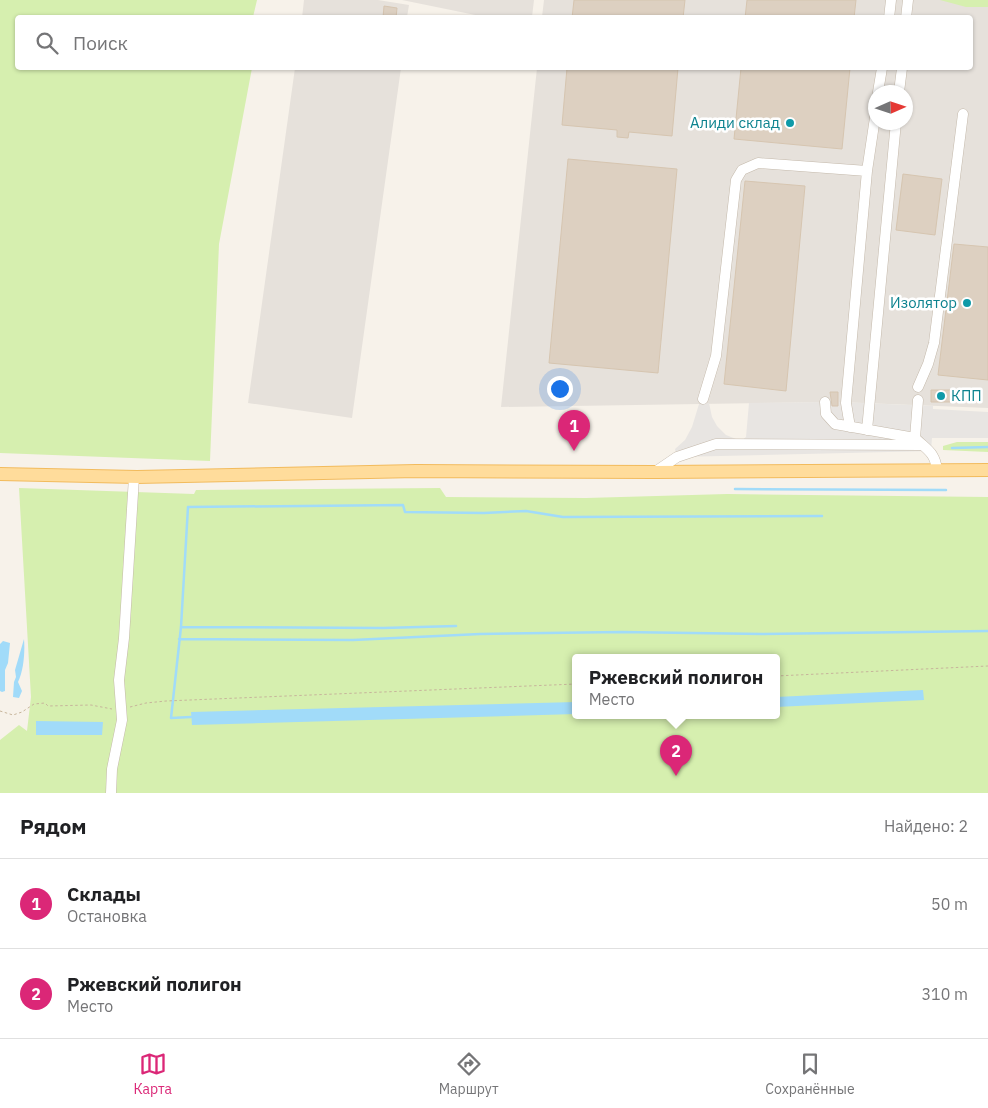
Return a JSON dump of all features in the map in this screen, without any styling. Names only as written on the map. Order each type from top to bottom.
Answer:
[{"type":"main road","points":[[0,474],[134,477],[416,471],[988,470]]},
{"type":"lane","points":[[888,15],[891,0]]},
{"type":"lane","points":[[906,15],[908,0]]},
{"type":"lane","points":[[879,85],[882,70]]},
{"type":"lane","points":[[900,85],[902,70]]},
{"type":"lane","points":[[918,387],[928,364],[934,343],[963,114]]},
{"type":"lane","points":[[850,427],[846,402],[867,171],[873,130]]},
{"type":"lane","points":[[866,430],[895,130]]},
{"type":"lane","points":[[703,399],[716,356],[736,180],[742,170],[758,163],[867,171]]},
{"type":"lane","points":[[918,400],[918,441]]},
{"type":"lane","points":[[825,402],[826,414],[835,424],[918,441],[931,451],[936,460],[937,470]]},
{"type":"lane","points":[[655,472],[677,458],[716,444],[918,441]]},
{"type":"lane","points":[[111,793],[112,769],[122,720],[119,680],[124,638],[134,477]]},
{"type":"path","points":[[780,676],[988,666]]},
{"type":"path","points":[[0,711],[13,715],[22,712],[34,704],[44,703],[48,706],[91,705],[121,710],[146,703],[166,701],[572,684]]},
{"type":"shaded area","points":[[304,0],[378,0],[409,5],[407,15],[302,15]]},
{"type":"shaded area","points":[[402,0],[534,0],[532,15],[475,15]]},
{"type":"shaded area","points":[[544,0],[988,0],[988,408],[838,402],[838,392],[830,402],[501,407],[537,70],[973,70],[973,15],[542,15]]},
{"type":"shaded area","points":[[295,70],[401,70],[352,418],[248,403]]},
{"type":"shaded area","points":[[830,392],[838,392],[839,402],[933,406],[933,409],[988,412],[988,438],[932,438],[931,451],[677,457],[675,449],[685,440],[692,427],[699,404],[709,403],[712,417],[717,426],[726,435],[741,441],[746,437],[749,403],[830,402]]},
{"type":"green space","points":[[0,0],[257,0],[253,15],[15,15],[15,70],[252,70],[219,244],[210,461],[0,453]]},
{"type":"green space","points":[[940,0],[988,0],[988,7],[966,7]]},
{"type":"green space","points":[[957,442],[988,442],[988,452],[943,450],[943,446]]},
{"type":"green space","points":[[19,488],[194,494],[196,490],[440,488],[446,497],[586,498],[727,494],[988,497],[988,793],[0,793],[0,740],[19,725],[27,731],[31,697]],"holes":[[[36,721],[102,734],[37,735]]]},
{"type":"water","points":[[24,639],[24,660],[18,682],[22,691],[19,698],[13,697],[16,677],[15,670]]},
{"type":"water","points":[[3,641],[10,643],[8,663],[5,670],[5,691],[2,692],[0,691],[0,644]]},
{"type":"water","points":[[923,690],[924,700],[780,707],[780,697]]},
{"type":"water","points":[[572,702],[572,714],[192,725],[191,712]]},
{"type":"water","points":[[36,721],[103,722],[102,735],[36,735]]},
{"type":"building","points":[[574,0],[685,0],[683,15],[572,15]]},
{"type":"building","points":[[747,0],[856,0],[854,15],[745,15]]},
{"type":"building","points":[[384,6],[397,8],[396,15],[383,15]]},
{"type":"building","points":[[567,70],[678,70],[672,136],[629,132],[628,138],[617,137],[617,130],[562,125]]},
{"type":"building","name":"Алиди склад","points":[[741,70],[850,70],[842,149],[734,139]]},
{"type":"building","points":[[568,159],[677,169],[658,373],[549,363]]},
{"type":"building","points":[[903,174],[942,179],[935,235],[896,230]]},
{"type":"building","points":[[745,181],[805,186],[786,391],[724,384]]},
{"type":"building","name":"Изолятор","points":[[954,244],[988,247],[988,380],[938,375]]},
{"type":"building","name":"КПП","points":[[931,390],[952,390],[952,402],[931,402]]},
{"type":"building","points":[[830,392],[838,392],[838,406],[832,406]]},
{"type":"waterway","points":[[952,448],[988,447]]},
{"type":"waterway","points":[[735,489],[946,490]]},
{"type":"waterway","points":[[191,717],[171,718],[181,627],[188,507],[403,505],[405,512],[484,513],[526,511],[563,517],[822,516]]},
{"type":"waterway","points":[[181,627],[383,628],[456,626]]},
{"type":"waterway","points":[[179,639],[353,640],[480,634],[621,632],[763,634],[988,631]]},
{"type":"place","name":"Алиди склад","points":[[790,123]]},
{"type":"place","name":"Изолятор","points":[[967,303]]},
{"type":"place","name":"КПП","points":[[941,396]]},
{"type":"place","name":"Склады","points":[[574,451]]},
{"type":"place","name":"Ржевский полигон","points":[[676,776]]}]
